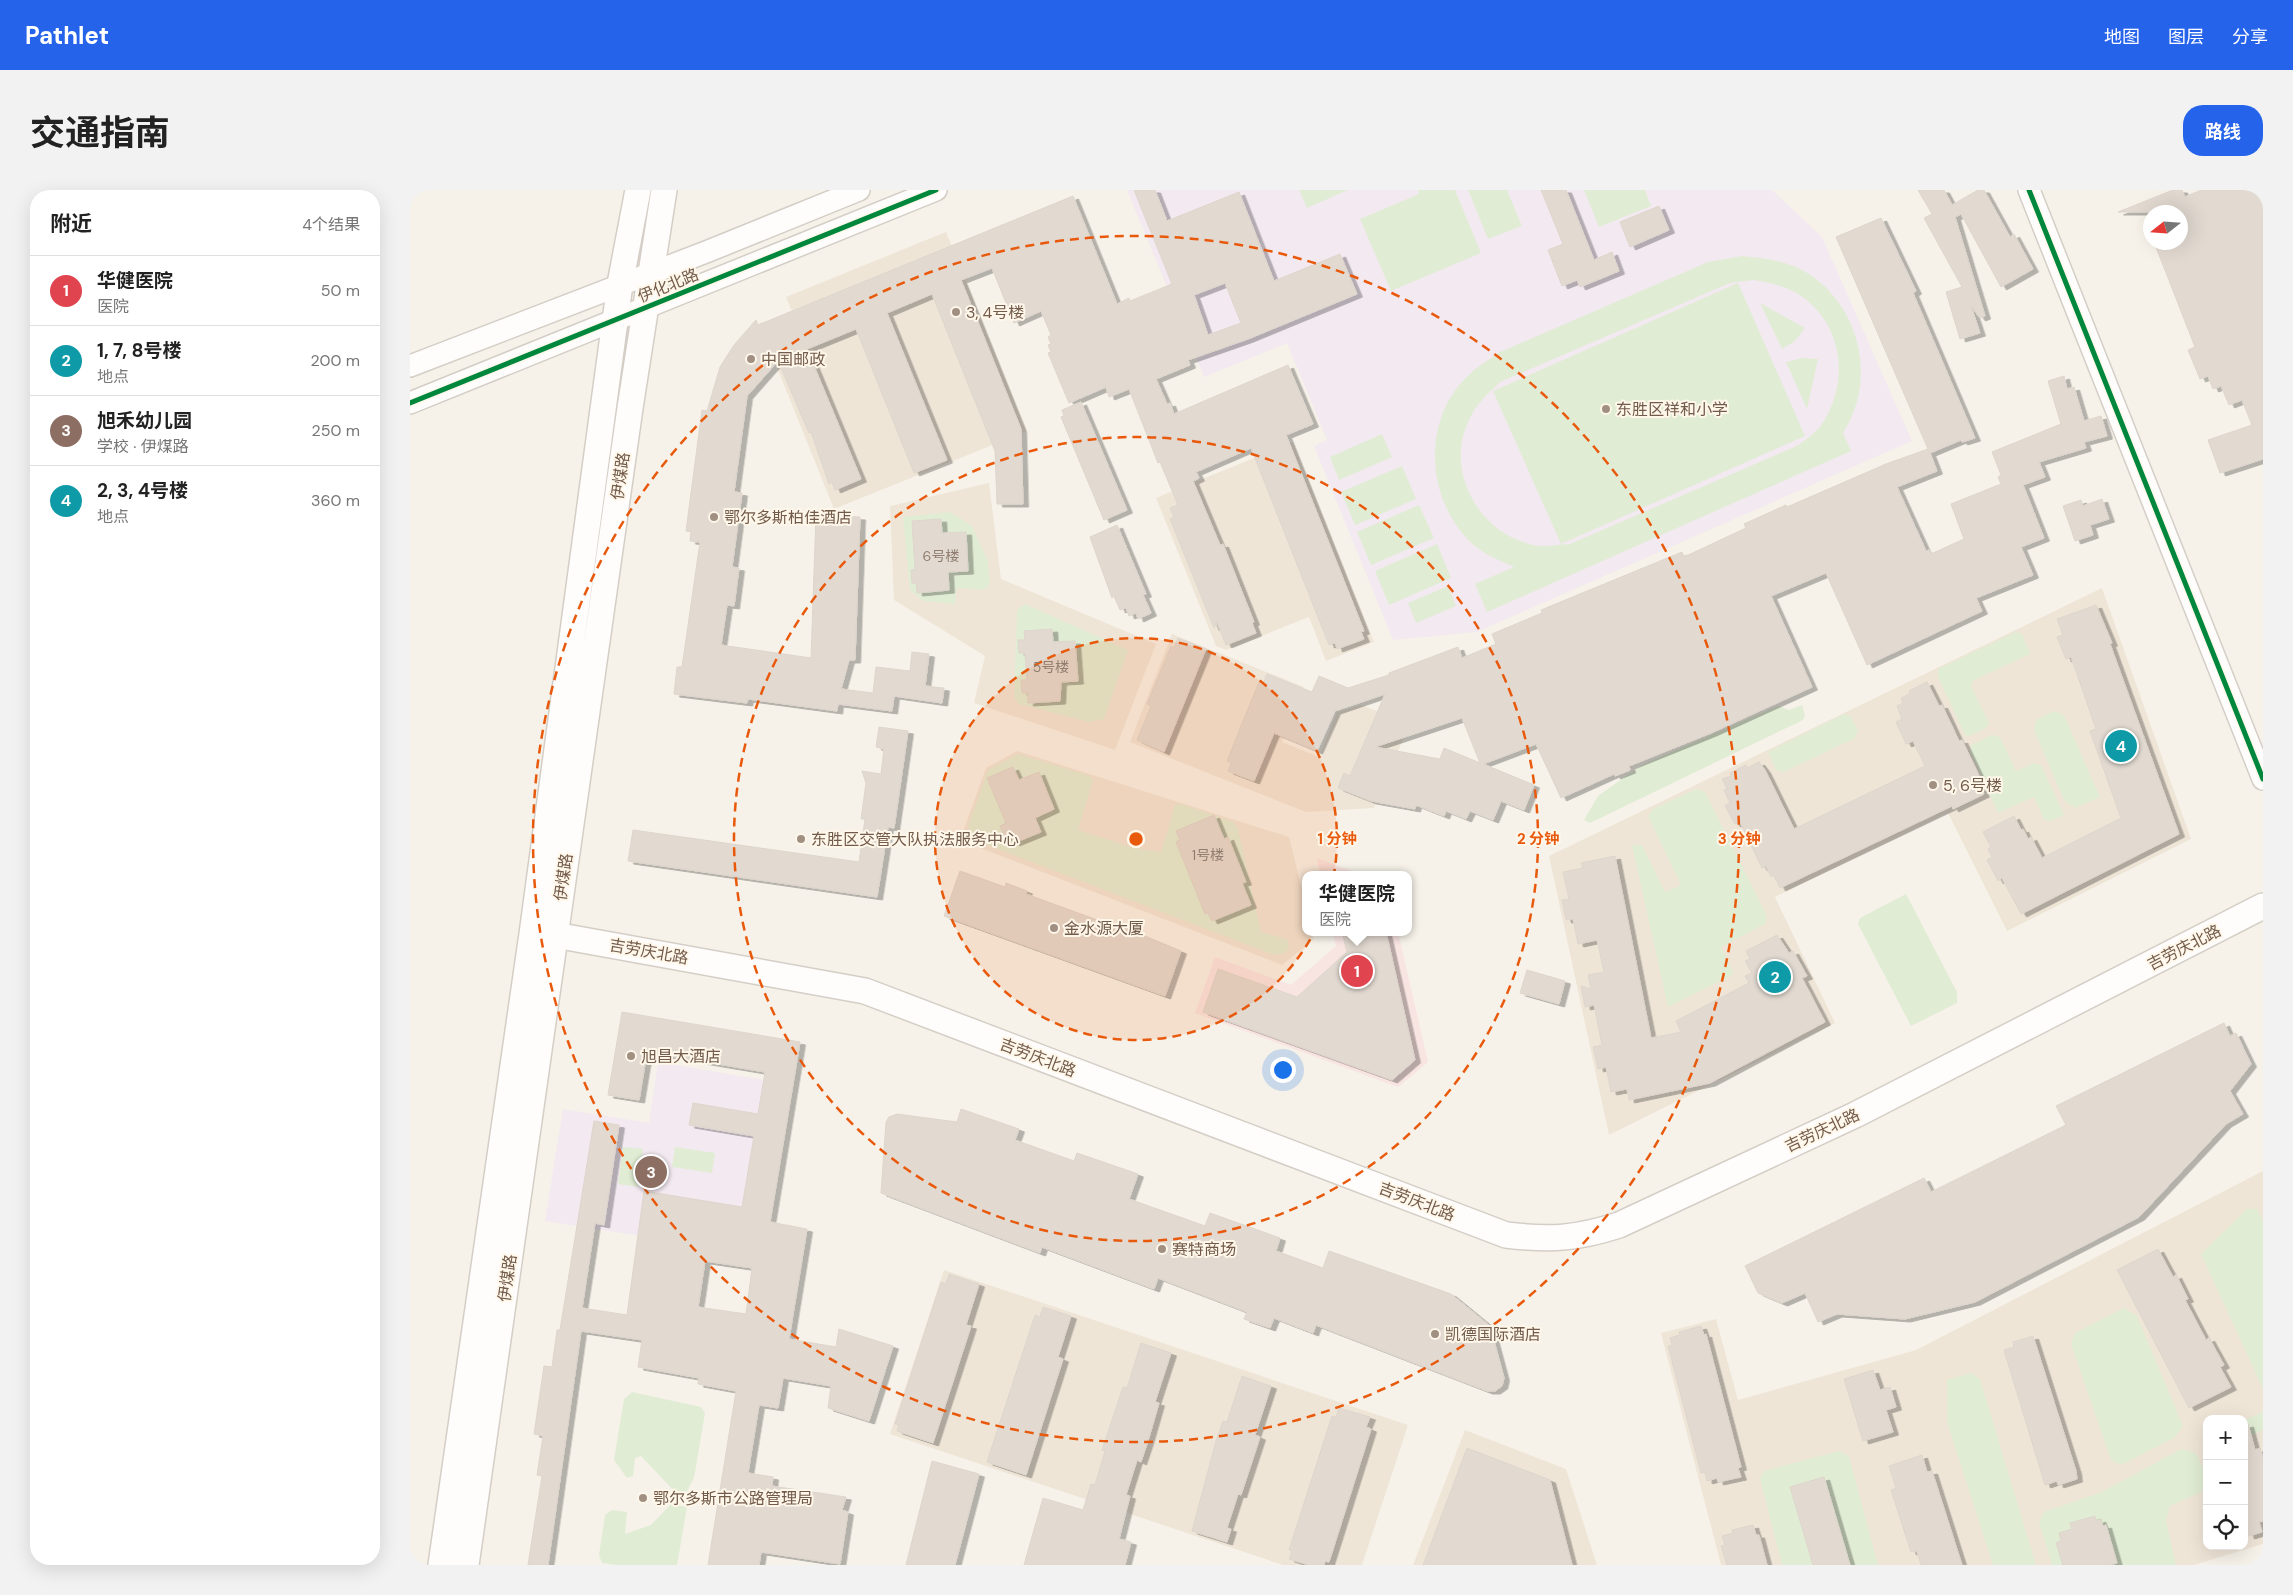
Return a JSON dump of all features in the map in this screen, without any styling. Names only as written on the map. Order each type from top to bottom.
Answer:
[{"type":"main road","name":"伊煤路","points":[[466,1565],[615,320],[638,190]]},
{"type":"main road","name":"伊煤路","points":[[441,1565],[664,190]]},
{"type":"main road","name":"吉劳庆北路","points":[[543,934],[865,991],[1506,1235],[1547,1240],[1594,1234],[1637,1217],[1856,1115],[2263,906]]},
{"type":"street","name":"伊化北路","points":[[410,366],[706,252],[859,190]]},
{"type":"street","name":"伊化北路","points":[[410,403],[936,190]]},
{"type":"street","points":[[2029,190],[2263,779]]},
{"type":"shaded area","name":"东胜区祥和小学","points":[[1127,190],[1772,190],[1822,237],[1912,441],[1477,632],[1393,640],[1314,446],[1327,440],[1287,343],[1204,377]]},
{"type":"shaded area","points":[[946,232],[1027,431],[834,509],[776,365],[807,348],[786,297]]},
{"type":"shaded area","points":[[1293,442],[1374,642],[1326,661],[1309,617],[1226,650],[1216,646],[1156,498]]},
{"type":"shaded area","points":[[989,483],[1001,579],[1156,644],[1115,750],[974,703],[985,656],[894,600],[890,506]]},
{"type":"shaded area","points":[[2102,588],[2191,839],[2007,931],[1948,813],[1775,897],[1835,1023],[1609,1135],[1549,856]]},
{"type":"shaded area","points":[[1172,634],[1304,687],[1282,742],[1319,757],[1337,712],[1361,705],[1404,721],[1407,730],[1374,808],[1306,812],[1130,742]]},
{"type":"shaded area","points":[[1017,751],[1289,837],[1302,890],[1302,936],[1313,936],[1314,939],[1282,965],[960,840],[986,768]]},
{"type":"shaded area","points":[[1317,858],[1352,871],[1319,871]]},
{"type":"shaded area","points":[[1334,936],[1399,936],[1428,1062],[1398,1087],[1195,1013],[1215,957],[1291,985],[1336,946]]},
{"type":"shaded area","points":[[658,1062],[764,1080],[735,1251],[545,1221],[563,1109],[649,1123]]},
{"type":"shaded area","points":[[2263,1171],[2263,1544],[2248,1549],[2248,1415],[2203,1415],[2203,1550],[2243,1550],[2194,1565],[1721,1565],[1661,1333],[1716,1319],[1738,1400],[1916,1350]]},
{"type":"shaded area","points":[[944,1270],[1408,1425],[1362,1565],[1283,1565],[890,1434]]},
{"type":"shaded area","points":[[1465,1430],[1566,1469],[1597,1565],[1413,1565]]},
{"type":"green space","points":[[1299,190],[1348,190],[1307,208]]},
{"type":"green space","points":[[1418,190],[1455,190],[1481,253],[1391,291],[1360,219],[1419,194]]},
{"type":"green space","points":[[1468,190],[1507,190],[1522,226],[1488,239]]},
{"type":"green space","points":[[1584,190],[1645,190],[1651,206],[1599,227]]},
{"type":"green space","points":[[1742,256],[1785,263],[1809,274],[1827,288],[1841,306],[1852,326],[1858,347],[1861,369],[1859,391],[1853,413],[1843,433],[1851,451],[1487,612],[1475,584],[1514,567],[1487,554],[1468,540],[1451,516],[1442,496],[1436,474],[1435,452],[1444,410],[1455,391],[1473,371],[1498,353],[1708,262]],"holes":[[[1754,280],[1784,287],[1801,296],[1816,309],[1827,324],[1834,340],[1839,376],[1835,394],[1829,412],[1812,435],[1799,445],[1570,544],[1540,546],[1519,541],[1501,531],[1485,517],[1473,500],[1465,481],[1461,461],[1462,440],[1475,409],[1500,382],[1730,283]]]},
{"type":"green space","points":[[1738,283],[1805,436],[1561,544],[1493,391]]},
{"type":"green space","points":[[1760,303],[1805,328],[1795,341],[1782,349]]},
{"type":"green space","points":[[1802,358],[1818,359],[1807,409],[1786,362]]},
{"type":"green space","points":[[1382,434],[1392,457],[1339,480],[1330,457]]},
{"type":"green space","points":[[1402,466],[1416,499],[1355,525],[1341,492]]},
{"type":"green space","points":[[1419,505],[1434,538],[1371,565],[1357,532]]},
{"type":"green space","points":[[950,512],[972,526],[988,561],[990,584],[984,590],[957,588],[955,604],[923,601],[910,590],[903,517]]},
{"type":"green space","points":[[1437,544],[1451,578],[1389,605],[1375,571]]},
{"type":"green space","points":[[1448,586],[1456,606],[1416,623],[1408,603]]},
{"type":"green space","points":[[1025,604],[1128,650],[1104,719],[1089,722],[1019,704],[1014,697],[1017,610]]},
{"type":"green space","points":[[2016,632],[2022,634],[2030,654],[1974,680],[1971,686],[1989,723],[1986,728],[1969,736],[1965,735],[1938,677],[1938,669]]},
{"type":"green space","points":[[1802,705],[1805,715],[1803,720],[1590,823],[1584,820],[1598,796],[1642,765],[1778,706],[1789,710]]},
{"type":"green space","points":[[2054,711],[2064,715],[2100,797],[2075,808],[2064,800],[2034,730],[2036,720]]},
{"type":"green space","points":[[1844,714],[1851,717],[1858,731],[1855,738],[1784,772],[1776,770],[1768,752]]},
{"type":"green space","points":[[1992,735],[2000,737],[2016,771],[2034,763],[2041,765],[2064,815],[2051,821],[2044,820],[2034,797],[1998,813],[1971,753],[1971,745]]},
{"type":"green space","points":[[1018,754],[1090,776],[1093,780],[1078,830],[1134,848],[1161,852],[1175,805],[1181,804],[1233,822],[1238,829],[1261,932],[1287,939],[1289,947],[1286,953],[1274,955],[974,840],[968,826],[988,770]]},
{"type":"green space","points":[[1696,789],[1705,792],[1767,916],[1765,924],[1721,947],[1734,974],[1668,1007],[1632,845],[1642,845],[1665,892],[1681,885],[1648,816],[1653,809]]},
{"type":"green space","points":[[1906,894],[1957,992],[1957,1003],[1911,1026],[1858,924],[1860,918]]},
{"type":"green space","points":[[623,1147],[643,1149],[638,1187],[618,1184]]},
{"type":"green space","points":[[675,1147],[715,1153],[712,1173],[672,1167]]},
{"type":"green space","points":[[2247,1209],[2257,1209],[2263,1221],[2263,1389],[2201,1254]]},
{"type":"green space","points":[[2124,1308],[2137,1316],[2183,1426],[2174,1438],[2121,1465],[2111,1460],[2071,1344],[2075,1333]]},
{"type":"green space","points":[[1971,1373],[1980,1379],[2036,1565],[1993,1565],[1947,1422],[1947,1380]]},
{"type":"green space","points":[[632,1392],[701,1407],[705,1413],[694,1478],[687,1491],[676,1493],[641,1456],[635,1458],[633,1476],[627,1478],[614,1460],[624,1399]]},
{"type":"green space","points":[[2263,1412],[2263,1430],[2251,1436],[2248,1433],[2248,1418]]},
{"type":"green space","points":[[2181,1449],[2196,1453],[2203,1469],[2203,1487],[2201,1492],[2170,1506],[2166,1520],[2176,1565],[2052,1565],[2039,1522],[2044,1512],[2102,1492]]},
{"type":"green space","points":[[1839,1451],[1849,1456],[1878,1565],[1782,1565],[1760,1479],[1764,1471]]},
{"type":"green space","points":[[671,1504],[687,1507],[677,1565],[617,1565],[602,1563],[599,1555],[605,1515],[612,1510],[627,1512],[625,1534],[651,1525]]},
{"type":"building","points":[[1134,190],[1155,190],[1167,221],[1239,192],[1274,281],[1340,254],[1357,294],[1248,339],[1188,360],[1190,365],[1156,379],[1167,404],[1170,403],[1174,414],[1288,365],[1313,424],[1286,435],[1364,631],[1361,632],[1364,639],[1337,649],[1335,643],[1329,645],[1251,448],[1196,472],[1199,478],[1193,481],[1220,545],[1223,544],[1254,622],[1252,623],[1256,633],[1226,645],[1217,622],[1214,628],[1170,519],[1174,517],[1170,508],[1178,505],[1160,462],[1158,463],[1129,389],[1109,397],[1106,387],[1069,403],[1048,353],[1051,352],[1048,345],[1051,344],[1048,337],[1051,335],[1041,311],[1014,323],[992,268],[961,280],[1021,429],[1023,504],[997,504],[995,451],[932,294],[887,313],[947,460],[914,473],[856,329],[807,349],[861,479],[835,490],[832,482],[829,484],[811,432],[809,433],[778,361],[747,396],[734,492],[742,493],[732,567],[739,568],[734,606],[727,605],[721,645],[811,658],[816,515],[860,517],[855,660],[849,660],[841,689],[873,693],[876,667],[910,671],[912,652],[929,654],[925,686],[944,688],[942,703],[894,696],[892,711],[838,704],[837,711],[748,699],[747,703],[674,694],[677,667],[682,667],[700,542],[690,541],[691,532],[686,531],[702,410],[707,411],[720,367],[734,345],[756,320],[758,325],[1073,196],[1117,304],[1129,298],[1130,301],[1172,284]],"holes":[[[1225,283],[1241,323],[1208,335],[1194,295]]]},
{"type":"building","points":[[1541,190],[1566,190],[1594,260],[1612,252],[1619,271],[1580,287],[1577,280],[1562,286],[1548,250],[1563,244]]},
{"type":"building","points":[[1918,190],[1944,190],[1952,205],[1978,190],[1984,190],[2010,237],[2014,234],[2033,269],[2001,287],[1961,214],[1955,217],[1985,316],[1980,318],[1971,306],[1980,333],[1960,339],[1946,292],[1962,287],[1924,218],[1932,214]]},
{"type":"building","points":[[2173,190],[2182,190],[2185,197],[2201,190],[2263,190],[2263,459],[2220,473],[2208,440],[2252,425],[2242,400],[2229,405],[2221,386],[2213,389],[2208,376],[2200,379],[2188,350],[2195,347],[2157,250],[2188,250],[2188,205],[2143,205],[2143,212],[2118,212]]},
{"type":"building","points":[[1659,206],[1669,230],[1630,247],[1620,222]]},
{"type":"building","points":[[1881,218],[1916,291],[1913,293],[1975,438],[1962,442],[1961,440],[1930,453],[1937,471],[1897,487],[1926,551],[1929,550],[1931,554],[1964,539],[1951,504],[2001,484],[1998,477],[2001,475],[1992,452],[2061,424],[2048,381],[2064,376],[2067,389],[2074,387],[2084,421],[2101,416],[2107,436],[2084,442],[2086,448],[2039,462],[2045,477],[2023,485],[2044,538],[2021,547],[2033,575],[1976,598],[1982,611],[1867,665],[1826,573],[1771,596],[1812,687],[1711,733],[1629,766],[1630,770],[1615,776],[1614,774],[1561,798],[1536,744],[1483,764],[1534,785],[1524,810],[1501,801],[1493,820],[1470,811],[1466,819],[1446,811],[1444,816],[1416,805],[1415,809],[1371,801],[1338,788],[1344,773],[1350,776],[1385,694],[1335,711],[1317,751],[1274,733],[1254,781],[1228,771],[1231,763],[1227,761],[1243,721],[1260,680],[1264,682],[1267,674],[1312,692],[1319,676],[1348,688],[1389,675],[1389,673],[1458,647],[1462,658],[1496,644],[1492,634],[1542,613],[1541,610],[1682,552],[1684,557],[1746,528],[1744,524],[1786,505],[1787,507],[1886,464],[1928,449],[1836,237]],"holes":[[[1462,718],[1480,763],[1444,748],[1440,759],[1375,747]]]},
{"type":"building","points":[[1081,402],[1127,510],[1104,520],[1061,417],[1064,416],[1062,410]]},
{"type":"building","points":[[2102,499],[2109,519],[2090,525],[2093,535],[2075,541],[2063,506],[2081,500],[2083,506]]},
{"type":"building","points":[[941,519],[942,533],[966,532],[968,571],[948,572],[949,590],[917,593],[916,583],[912,583],[911,570],[915,569],[912,521]]},
{"type":"building","points":[[1117,525],[1146,594],[1143,595],[1151,613],[1138,619],[1136,613],[1129,616],[1126,608],[1120,610],[1114,596],[1112,598],[1090,537]]},
{"type":"building","points":[[2096,605],[2112,643],[2110,644],[2179,834],[2021,914],[2002,878],[1998,881],[1987,860],[1992,857],[1988,849],[1991,847],[1983,832],[2014,816],[2028,839],[2031,837],[2042,858],[2121,818],[2090,731],[2096,729],[2071,657],[2066,659],[2057,637],[2063,635],[2057,619]]},
{"type":"building","points":[[1052,629],[1053,642],[1075,641],[1078,681],[1061,682],[1060,701],[1028,703],[1028,693],[1022,693],[1021,680],[1027,680],[1025,653],[1019,653],[1018,640],[1025,640],[1024,631]]},
{"type":"building","points":[[1178,638],[1206,649],[1164,752],[1137,740],[1151,706],[1147,704],[1171,646],[1174,648]]},
{"type":"building","name":"5, 6号楼","points":[[1927,682],[1939,706],[1942,705],[1959,741],[1962,740],[1983,784],[1979,786],[1984,794],[1953,809],[1952,806],[1780,888],[1774,875],[1771,877],[1766,866],[1762,868],[1740,822],[1735,824],[1725,806],[1730,803],[1724,790],[1727,789],[1722,779],[1731,776],[1730,773],[1746,765],[1747,768],[1759,762],[1765,770],[1794,829],[1925,766],[1913,741],[1906,744],[1896,722],[1902,719],[1897,706],[1903,703],[1901,698],[1910,694],[1909,691]]},
{"type":"building","points":[[879,727],[908,731],[894,828],[888,827],[877,897],[628,861],[633,830],[859,862],[865,819],[861,819],[866,783],[862,771],[881,774],[884,749],[876,747]]},
{"type":"building","points":[[1013,767],[1019,780],[1039,772],[1054,809],[1035,818],[1041,832],[1014,843],[1011,835],[1005,838],[1000,826],[1006,823],[987,778]]},
{"type":"building","points":[[1214,815],[1224,839],[1228,837],[1246,882],[1242,883],[1251,905],[1212,921],[1208,913],[1205,914],[1176,842],[1180,840],[1176,831]]},
{"type":"building","points":[[1615,856],[1651,1038],[1681,1032],[1676,1021],[1749,983],[1745,976],[1752,973],[1745,961],[1750,959],[1746,951],[1777,935],[1789,953],[1793,951],[1807,976],[1802,978],[1825,1022],[1710,1083],[1629,1100],[1627,1089],[1611,1092],[1606,1067],[1598,1069],[1593,1047],[1602,1045],[1594,1005],[1585,1007],[1581,986],[1591,989],[1588,975],[1604,972],[1597,940],[1578,944],[1573,919],[1566,920],[1562,900],[1569,899],[1563,872],[1583,868],[1581,863]]},
{"type":"building","name":"金水源大厦","points":[[960,871],[1005,887],[1006,883],[1027,891],[1026,894],[1103,922],[1104,919],[1181,951],[1165,996],[944,916]]},
{"type":"building","points":[[1343,936],[1387,936],[1415,1060],[1392,1080],[1203,1012],[1218,969],[1297,997],[1347,952]]},
{"type":"building","points":[[1527,970],[1565,981],[1559,1004],[1520,993]]},
{"type":"building","points":[[622,1012],[800,1042],[770,1222],[807,1229],[789,1339],[836,1347],[839,1329],[893,1346],[869,1421],[828,1408],[831,1386],[783,1378],[778,1408],[759,1405],[748,1473],[773,1477],[772,1486],[846,1497],[842,1510],[848,1512],[840,1564],[761,1552],[759,1565],[708,1565],[736,1391],[698,1384],[699,1378],[638,1367],[642,1340],[581,1331],[548,1565],[528,1565],[542,1476],[537,1475],[543,1436],[534,1434],[544,1366],[552,1367],[557,1330],[560,1330],[594,1121],[619,1125],[604,1225],[595,1223],[582,1308],[627,1315],[644,1191],[742,1207],[754,1136],[689,1125],[693,1103],[758,1114],[765,1072],[647,1052],[639,1100],[608,1095]],"holes":[[[705,1261],[752,1268],[746,1314],[698,1307]]]},
{"type":"building","points":[[2224,1023],[2230,1036],[2236,1033],[2251,1064],[2230,1091],[2243,1114],[2226,1124],[2139,1217],[1975,1302],[1905,1319],[1837,1314],[1818,1322],[1805,1293],[1782,1303],[1758,1293],[1745,1266],[1924,1178],[1931,1192],[2066,1125],[2056,1106]]},
{"type":"building","name":"赛特商场","points":[[961,1109],[1019,1129],[1015,1140],[1074,1161],[1077,1153],[1138,1174],[1129,1199],[1205,1226],[1210,1213],[1280,1238],[1276,1251],[1323,1268],[1329,1251],[1451,1294],[1490,1326],[1504,1378],[1502,1386],[1495,1391],[1487,1391],[1316,1325],[1313,1333],[1274,1318],[1270,1328],[1244,1319],[1247,1312],[1158,1278],[1154,1289],[1042,1247],[1040,1253],[881,1193],[886,1122],[889,1117],[897,1114],[957,1122]]},
{"type":"building","points":[[2158,1249],[2173,1277],[2176,1275],[2188,1299],[2185,1300],[2206,1340],[2209,1338],[2224,1365],[2220,1367],[2231,1387],[2189,1408],[2117,1270]]},
{"type":"building","points":[[949,1274],[979,1284],[966,1325],[971,1326],[933,1443],[897,1431],[899,1425],[895,1424],[941,1282],[946,1284]]},
{"type":"building","points":[[1043,1307],[1071,1316],[1058,1357],[1063,1359],[1026,1475],[987,1462],[1035,1315],[1040,1317]]},
{"type":"building","points":[[1701,1326],[1704,1335],[1706,1334],[1741,1467],[1738,1468],[1741,1477],[1718,1482],[1717,1478],[1707,1481],[1705,1472],[1701,1473],[1668,1346],[1672,1345],[1670,1338],[1680,1335],[1679,1332]]},
{"type":"building","points":[[2033,1336],[2076,1471],[2077,1479],[2058,1485],[2057,1481],[2045,1485],[2004,1350],[2014,1347],[2013,1342]]},
{"type":"building","points":[[1141,1343],[1171,1353],[1155,1402],[1159,1403],[1148,1441],[1141,1462],[1137,1460],[1126,1495],[1130,1496],[1119,1539],[1131,1542],[1125,1565],[1024,1565],[1043,1498],[1083,1510],[1091,1484],[1095,1485],[1105,1451],[1102,1450],[1123,1387],[1127,1388]]},
{"type":"building","points":[[1873,1370],[1880,1390],[1890,1387],[1896,1407],[1886,1410],[1893,1432],[1863,1441],[1844,1379]]},
{"type":"building","points":[[1242,1376],[1271,1386],[1255,1435],[1260,1437],[1241,1495],[1238,1494],[1227,1528],[1231,1529],[1227,1542],[1192,1531],[1216,1441],[1223,1421],[1227,1422]]},
{"type":"building","points":[[1339,1408],[1370,1417],[1366,1427],[1371,1429],[1329,1562],[1325,1561],[1324,1565],[1309,1565],[1289,1559],[1292,1551],[1289,1550],[1332,1416],[1336,1417]]},
{"type":"building","points":[[2248,1424],[2255,1450],[2260,1448],[2263,1458],[2263,1521],[2259,1522],[2262,1532],[2249,1536]]},
{"type":"building","points":[[1467,1448],[1550,1480],[1572,1565],[1423,1565]]},
{"type":"building","points":[[1922,1455],[1927,1472],[1932,1471],[1962,1565],[1921,1565],[1917,1551],[1911,1552],[1891,1490],[1896,1488],[1889,1466]]},
{"type":"building","points":[[932,1461],[979,1474],[955,1565],[906,1565]]},
{"type":"building","points":[[1824,1477],[1850,1565],[1813,1565],[1790,1487]]},
{"type":"building","points":[[2095,1516],[2096,1521],[2100,1519],[2103,1526],[2106,1525],[2117,1563],[2109,1565],[2063,1565],[2056,1543],[2061,1541],[2059,1533],[2072,1529],[2070,1523]]},
{"type":"building","points":[[1753,1525],[1756,1535],[1759,1535],[1767,1565],[1727,1565],[1721,1546],[1725,1545],[1722,1536],[1733,1533],[1732,1530]]},
{"type":"cycle path","points":[[410,403],[936,190]]},
{"type":"cycle path","points":[[2029,190],[2263,779]]},
{"type":"place","name":"3, 4号楼","points":[[956,312]]},
{"type":"place","name":"中国邮政","points":[[751,359]]},
{"type":"place","name":"东胜区祥和小学","points":[[1606,409]]},
{"type":"place","name":"鄂尔多斯柏佳酒店","points":[[714,517]]},
{"type":"place","name":"2, 3, 4号楼","points":[[2121,746]]},
{"type":"place","name":"5, 6号楼","points":[[1933,785]]},
{"type":"place","name":"东胜区交管大队执法服务中心","points":[[801,839]]},
{"type":"place","name":"金水源大厦","points":[[1054,928]]},
{"type":"place","name":"华健医院","points":[[1357,971]]},
{"type":"place","name":"1, 7, 8号楼","points":[[1775,977]]},
{"type":"place","name":"旭昌大酒店","points":[[631,1056]]},
{"type":"place","name":"旭禾幼儿园","points":[[651,1172]]},
{"type":"place","name":"赛特商场","points":[[1162,1249]]},
{"type":"place","name":"凯德国际酒店","points":[[1435,1334]]},
{"type":"place","name":"鄂尔多斯市公路管理局","points":[[643,1498]]}]
